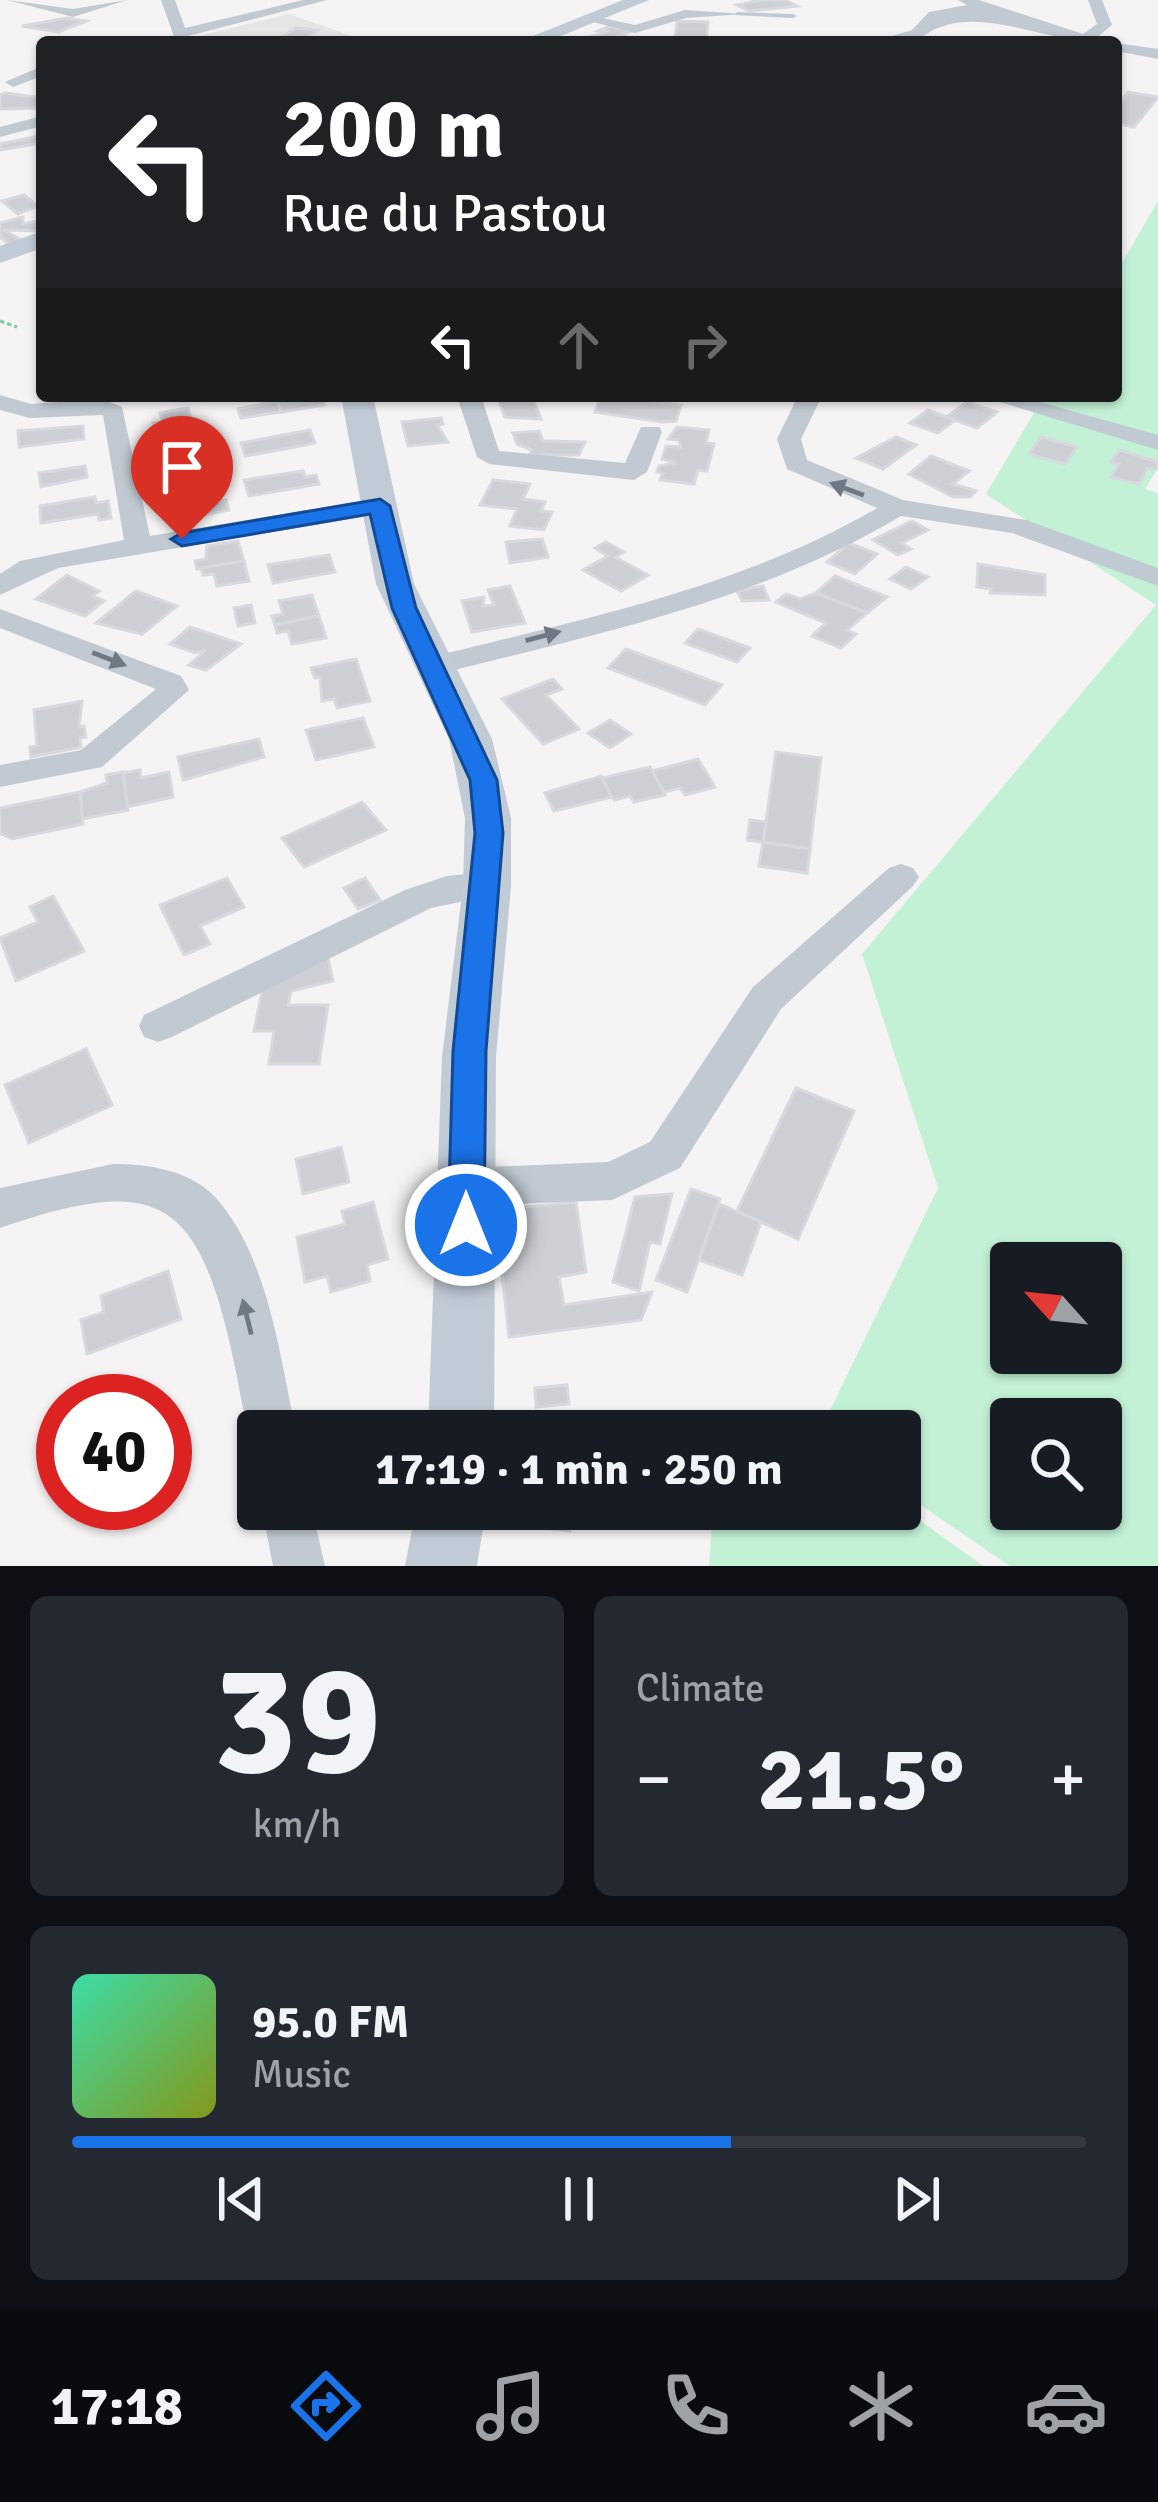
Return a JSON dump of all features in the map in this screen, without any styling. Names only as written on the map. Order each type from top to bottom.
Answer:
[{"type":"street","points":[[14,0],[73,13],[120,0]]},
{"type":"street","points":[[168,0],[181,36]]},
{"type":"street","points":[[193,36],[320,0]]},
{"type":"street","points":[[722,0],[737,14]]},
{"type":"street","points":[[1091,36],[1105,25],[1095,0]]},
{"type":"street","points":[[905,36],[916,34],[934,15],[973,3],[1069,36]]},
{"type":"street","points":[[542,36],[612,7],[634,29],[685,14],[737,14]]},
{"type":"street","points":[[1122,48],[1158,54]]},
{"type":"street","points":[[14,82],[36,73]]},
{"type":"street","points":[[0,132],[36,123]]},
{"type":"street","points":[[0,255],[36,241]]},
{"type":"street","points":[[0,402],[30,411],[103,406],[114,412],[139,547]]},
{"type":"street","points":[[358,402],[392,572],[483,780],[486,885],[470,1051],[462,1410]]},
{"type":"street","points":[[471,402],[489,457],[634,472],[650,432]]},
{"type":"street","points":[[806,402],[789,439],[796,464],[897,507],[1017,526],[1158,578]]},
{"type":"street","points":[[1013,402],[1158,443]]},
{"type":"street","points":[[0,587],[30,567],[380,506]]},
{"type":"street","points":[[431,667],[755,577],[872,524],[897,507]]},
{"type":"street","points":[[0,556],[30,567]]},
{"type":"street","points":[[0,618],[170,683],[174,690],[91,759],[0,776]]},
{"type":"street","points":[[465,1187],[612,1181],[665,1155],[767,998],[901,877]]},
{"type":"street","points":[[158,1026],[418,899],[447,889],[486,885]]},
{"type":"street","points":[[0,1208],[59,1187],[144,1184],[181,1195],[200,1210],[246,1304],[268,1410]]},
{"type":"street","points":[[291,1530],[299,1566]]},
{"type":"street","points":[[441,1566],[447,1530]]},
{"type":"lane","points":[[737,14],[793,16]]},
{"type":"path","points":[[0,321],[17,327]]},
{"type":"shaded area","points":[[289,14],[352,36],[203,36]]},
{"type":"green space","points":[[1158,201],[1158,468],[1145,489],[1158,493],[1158,1566],[1010,1566],[921,1505],[921,1410],[830,1410],[938,1188],[862,954],[1156,605],[986,494],[1040,402],[1122,402],[1122,263]]},
{"type":"green space","points":[[921,1521],[983,1566],[709,1566],[712,1530],[921,1530]]},
{"type":"building","points":[[785,0],[797,6],[749,11],[737,5]]},
{"type":"building","points":[[67,18],[86,21],[58,32],[22,26]]},
{"type":"building","points":[[677,21],[708,22],[707,36],[675,36]]},
{"type":"building","points":[[610,26],[631,31],[620,35],[624,36],[593,36],[606,32],[598,31]]},
{"type":"building","points":[[296,28],[318,30],[310,36],[283,36]]},
{"type":"building","points":[[1128,92],[1158,97],[1134,127],[1122,124],[1122,100]]},
{"type":"building","points":[[0,95],[36,97],[36,108],[0,109]]},
{"type":"building","points":[[36,136],[36,144],[0,150],[0,144]]},
{"type":"building","points":[[24,195],[36,207],[18,214],[2,201]]},
{"type":"building","points":[[23,217],[23,224],[36,221],[36,231],[3,230],[22,240],[10,245],[0,237],[0,223]]},
{"type":"building","points":[[277,402],[324,405],[281,412]]},
{"type":"building","points":[[277,402],[281,412],[241,418],[238,409]]},
{"type":"building","points":[[499,402],[534,402],[541,419],[505,417]]},
{"type":"building","points":[[599,402],[681,405],[676,421],[595,412]]},
{"type":"building","points":[[967,402],[997,412],[977,428],[946,417]]},
{"type":"building","points":[[188,408],[197,439],[159,445],[153,423],[162,422],[160,413]]},
{"type":"building","points":[[928,410],[955,420],[938,433],[910,423]]},
{"type":"building","points":[[441,418],[443,424],[437,425],[448,442],[408,446],[402,422]]},
{"type":"building","points":[[83,426],[84,439],[19,447],[18,431]]},
{"type":"building","points":[[677,427],[709,430],[706,443],[714,444],[707,471],[698,470],[694,484],[660,480],[663,473],[657,472],[659,466],[676,463],[662,459],[666,446],[681,447],[679,440],[668,439]]},
{"type":"building","points":[[310,430],[315,443],[290,448],[245,456],[241,443]]},
{"type":"building","points":[[539,431],[543,441],[585,442],[579,455],[529,455],[532,450],[517,444],[513,433]]},
{"type":"building","points":[[896,437],[916,445],[883,469],[856,458]]},
{"type":"building","points":[[1041,437],[1077,447],[1065,464],[1029,454]]},
{"type":"building","points":[[201,438],[208,471],[178,475],[175,465],[166,467],[161,455],[170,453],[172,443]]},
{"type":"building","points":[[1119,450],[1158,462],[1158,469],[1147,468],[1139,484],[1111,477],[1119,464],[1111,462]]},
{"type":"building","points":[[931,456],[969,471],[953,484],[976,491],[970,497],[953,497],[909,474]]},
{"type":"building","points":[[85,466],[87,477],[41,487],[39,473]]},
{"type":"building","points":[[303,471],[305,477],[316,475],[319,484],[249,496],[244,480]]},
{"type":"building","points":[[207,478],[211,496],[167,503],[166,496],[176,494],[177,483]]},
{"type":"building","points":[[493,480],[530,484],[523,499],[545,502],[541,511],[552,512],[544,530],[510,526],[517,509],[480,505]]},
{"type":"building","points":[[210,496],[211,503],[226,500],[229,510],[183,519],[181,507],[171,509],[169,502]]},
{"type":"building","points":[[95,497],[96,503],[108,501],[111,518],[99,520],[98,514],[41,523],[40,506]]},
{"type":"building","points":[[912,521],[928,530],[902,543],[911,549],[898,555],[873,540]]},
{"type":"building","points":[[542,539],[548,557],[510,563],[506,542]]},
{"type":"building","points":[[238,541],[244,561],[197,569],[195,561],[206,559],[207,546]]},
{"type":"building","points":[[606,542],[624,552],[615,557],[648,575],[621,591],[583,570],[608,556],[595,548]]},
{"type":"building","points":[[849,543],[877,554],[855,574],[827,562]]},
{"type":"building","points":[[329,555],[335,572],[273,583],[268,565]]},
{"type":"building","points":[[244,561],[249,581],[217,586],[214,574],[203,575],[201,568]]},
{"type":"building","points":[[978,564],[1045,575],[1045,595],[990,593],[991,589],[977,587]]},
{"type":"building","points":[[906,567],[928,577],[911,589],[890,579]]},
{"type":"building","points":[[67,575],[99,591],[92,596],[104,601],[85,616],[36,599]]},
{"type":"building","points":[[835,576],[887,597],[867,613],[816,593]]},
{"type":"building","points":[[510,586],[525,623],[472,632],[462,601],[484,597],[483,606],[494,605],[488,590]]},
{"type":"building","points":[[763,586],[769,600],[742,601],[737,591]]},
{"type":"building","points":[[136,591],[177,606],[142,634],[96,623]]},
{"type":"building","points":[[816,593],[867,613],[847,630],[856,634],[841,648],[812,636],[826,623],[776,602],[786,594],[800,599]]},
{"type":"building","points":[[312,595],[319,616],[275,625],[272,616],[283,614],[279,601]]},
{"type":"building","points":[[251,605],[255,623],[238,626],[234,608]]},
{"type":"building","points":[[319,616],[326,638],[292,644],[288,631],[277,633],[275,625]]},
{"type":"building","points":[[190,627],[241,644],[206,670],[189,665],[206,650],[195,653],[170,644]]},
{"type":"building","points":[[698,629],[750,648],[737,662],[685,643]]},
{"type":"building","points":[[626,649],[722,685],[705,705],[608,668]]},
{"type":"building","points":[[356,659],[370,701],[337,708],[334,699],[322,701],[320,677],[315,678],[311,668]]},
{"type":"building","points":[[553,679],[562,689],[546,695],[579,729],[543,744],[502,699]]},
{"type":"building","points":[[82,701],[79,727],[84,726],[86,737],[80,738],[81,747],[31,757],[30,747],[37,746],[34,710]]},
{"type":"building","points":[[363,718],[374,747],[316,760],[306,730]]},
{"type":"building","points":[[610,720],[631,734],[610,748],[588,733]]},
{"type":"building","points":[[259,739],[264,757],[183,780],[178,757]]},
{"type":"building","points":[[776,752],[821,758],[810,849],[763,842]]},
{"type":"building","points":[[698,759],[715,787],[685,795],[680,788],[664,792],[652,771]]},
{"type":"building","points":[[650,767],[665,795],[634,802],[630,796],[614,800],[602,778]]},
{"type":"building","points":[[140,770],[141,778],[169,772],[173,797],[127,807],[123,773]]},
{"type":"building","points":[[123,772],[128,810],[82,819],[80,792],[107,783],[106,775]]},
{"type":"building","points":[[601,776],[612,797],[554,811],[545,793]]},
{"type":"building","points":[[80,792],[83,824],[12,839],[0,833],[0,808]]},
{"type":"building","points":[[362,802],[386,830],[304,867],[282,838]]},
{"type":"building","points":[[750,820],[766,822],[763,842],[747,840]]},
{"type":"building","points":[[763,842],[810,849],[807,873],[759,866]]},
{"type":"building","points":[[227,878],[244,907],[200,926],[210,944],[184,955],[160,905]]},
{"type":"building","points":[[365,878],[380,900],[358,909],[344,888]]},
{"type":"building","points":[[53,896],[84,951],[16,981],[0,938],[38,922],[30,907]]},
{"type":"building","points":[[328,958],[333,981],[291,991],[288,1005],[328,1005],[319,1064],[269,1064],[274,1031],[254,1031],[263,986]]},
{"type":"building","points":[[86,1049],[112,1105],[29,1143],[5,1085]]},
{"type":"building","points":[[796,1088],[854,1111],[798,1239],[737,1211]]},
{"type":"building","points":[[341,1147],[349,1182],[303,1194],[296,1159]]},
{"type":"building","points":[[691,1189],[720,1199],[687,1292],[656,1280]]},
{"type":"building","points":[[672,1194],[660,1244],[650,1242],[639,1291],[613,1282],[635,1197]]},
{"type":"building","points":[[373,1202],[388,1259],[367,1265],[370,1281],[331,1292],[327,1276],[305,1282],[297,1237],[345,1224],[342,1211]]},
{"type":"building","points":[[576,1202],[586,1272],[559,1277],[564,1305],[652,1292],[641,1320],[509,1337],[495,1210]]},
{"type":"building","points":[[719,1204],[761,1222],[742,1275],[699,1260]]},
{"type":"building","points":[[168,1271],[181,1319],[87,1354],[81,1320],[104,1312],[101,1296]]},
{"type":"building","points":[[567,1385],[569,1404],[536,1407],[535,1388]]},
{"type":"route","points":[[182,539],[380,506],[404,608],[472,747],[483,780],[489,833],[470,1051],[466,1225]]}]
